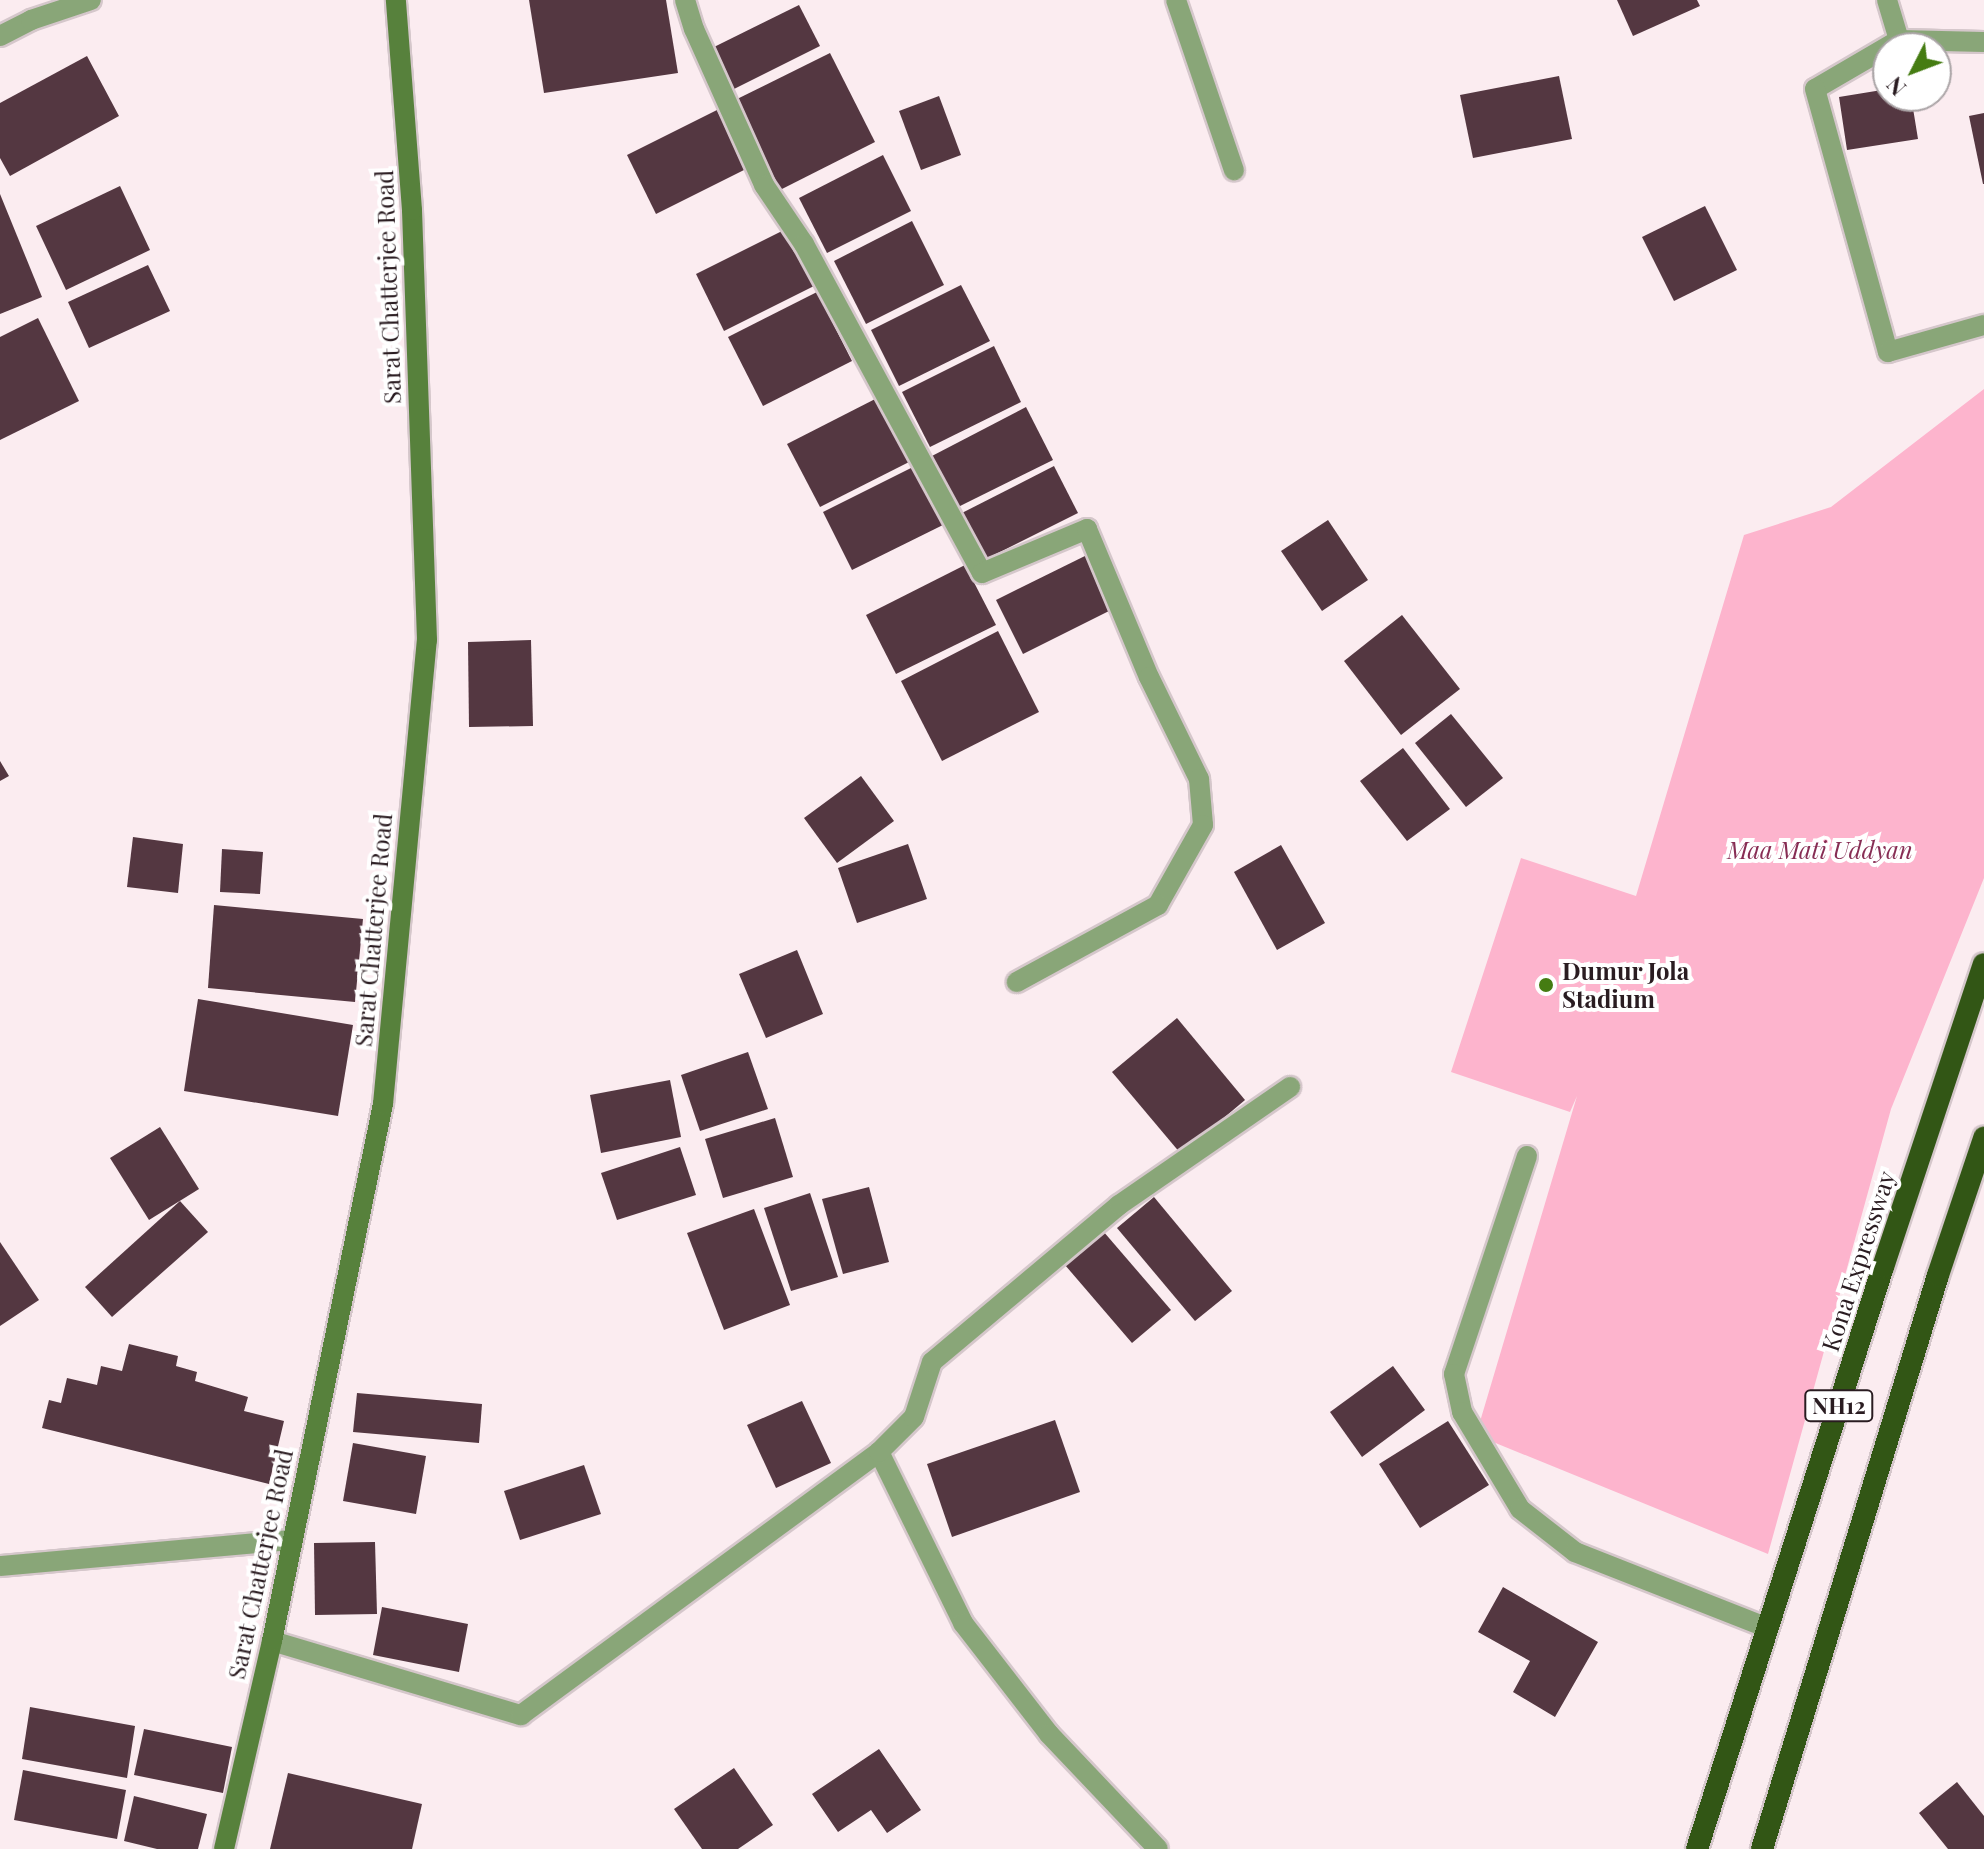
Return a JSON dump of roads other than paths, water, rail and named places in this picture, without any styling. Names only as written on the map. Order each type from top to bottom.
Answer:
[{"type":"highway","name":"Kona Expressway","points":[[1697,1849],[1984,964]]},
{"type":"highway","name":"NH12","points":[[1762,1849],[1938,1275],[1984,1138]]},
{"type":"main road","name":"Sarat Chatterjee Road","points":[[224,1849],[272,1641],[383,1104],[427,640],[412,210],[396,0]]},
{"type":"street","points":[[0,36],[31,20],[91,0]]},
{"type":"street","points":[[685,0],[694,29],[764,185],[804,244],[982,573],[1087,529],[1149,677],[1199,779],[1203,825],[1158,905],[1017,982]]},
{"type":"street","points":[[1176,0],[1234,170]]},
{"type":"street","points":[[1887,0],[1897,32]]},
{"type":"street","points":[[1952,41],[1984,42]]},
{"type":"street","points":[[1872,56],[1815,89],[1888,352],[1984,325]]},
{"type":"street","points":[[272,1641],[521,1715],[879,1452],[914,1417],[932,1362],[1119,1205],[1290,1087]]},
{"type":"street","points":[[1527,1156],[1454,1374],[1462,1412],[1520,1509],[1575,1552],[1768,1628]]},
{"type":"street","points":[[879,1452],[963,1623],[1049,1734],[1158,1849]]},
{"type":"street","points":[[0,1566],[292,1540]]},
{"type":"place","name":"Dumur Jola Stadium","points":[[1546,985]]},
{"type":"park label","name":"Maa Mati Uddyan","points":[[1820,850]]}]
